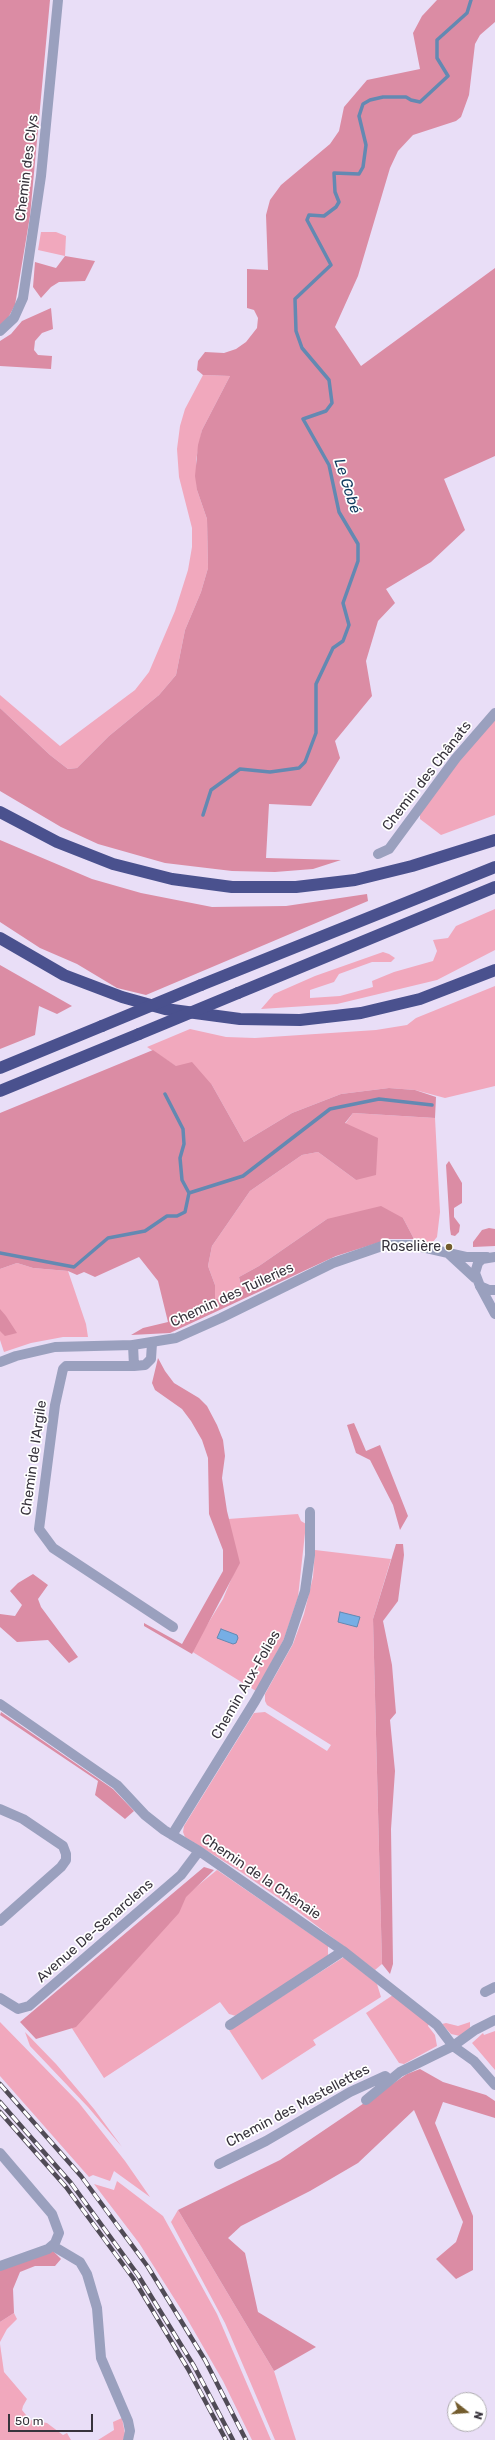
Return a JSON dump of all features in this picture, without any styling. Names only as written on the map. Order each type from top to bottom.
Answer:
[{"type":"highway","points":[[0,812],[57,842],[113,864],[172,879],[232,887],[296,887],[355,880],[382,875],[495,840]]},
{"type":"highway","points":[[0,1068],[201,985],[495,867]]},
{"type":"highway","points":[[0,1091],[495,887]]},
{"type":"highway","points":[[0,938],[64,975],[122,997],[165,1009],[240,1019],[300,1020],[361,1013],[420,999],[495,970]]},
{"type":"street","name":"Chemin des Clys","points":[[0,331],[14,318],[22,298],[41,176],[58,0]]},
{"type":"street","name":"Chemin des Chânats","points":[[378,854],[389,849],[435,786],[495,713]]},
{"type":"street","name":"Chemin des Tuileries","points":[[0,1362],[16,1356],[55,1347],[133,1345],[152,1343],[192,1332],[333,1263],[373,1248],[405,1244],[431,1248],[448,1254],[491,1257]]},
{"type":"street","name":"Chemin des Tuileries","points":[[448,1254],[478,1282]]},
{"type":"street","points":[[491,1257],[476,1268],[478,1282],[495,1314]]},
{"type":"street","points":[[478,1282],[489,1290],[495,1290]]},
{"type":"street","name":"Chemin de l'Argile","points":[[152,1343],[151,1359],[145,1365],[66,1366],[63,1369],[56,1405],[39,1529],[53,1548],[173,1627]]},
{"type":"street","points":[[133,1345],[134,1366]]},
{"type":"street","name":"Chemin Aux-Folies","points":[[172,1835],[255,1701],[288,1642],[305,1591],[310,1555],[310,1512]]},
{"type":"street","name":"Chemin de la Chênaie","points":[[0,1704],[117,1786],[145,1815],[172,1835],[199,1851],[343,1951],[437,2025],[452,2046],[474,2061],[495,2085]]},
{"type":"street","points":[[0,1809],[23,1818],[63,1846],[66,1854],[66,1860],[61,1867],[0,1921]]},
{"type":"street","name":"Avenue De-Senarclens","points":[[0,1998],[18,2009],[29,2006],[181,1875],[199,1851]]},
{"type":"street","points":[[230,2025],[343,1951]]},
{"type":"street","points":[[485,1992],[495,1987]]},
{"type":"street","name":"Chemin des Mastellettes","points":[[366,2100],[390,2080],[425,2058],[452,2046],[475,2030],[495,2020]]},
{"type":"street","name":"Chemin des Mastellettes","points":[[219,2164],[266,2141],[350,2092],[385,2076],[390,2080]]},
{"type":"street","points":[[0,2153],[55,2219],[58,2233],[53,2246],[0,2266]]},
{"type":"street","points":[[53,2246],[80,2262],[87,2274],[97,2308],[100,2354],[128,2421],[130,2431],[128,2440]]},
{"type":"shaded area","points":[[0,0],[50,0],[30,216],[15,305],[8,318],[0,325]]},
{"type":"shaded area","points":[[437,0],[495,0],[495,22],[480,35],[475,44],[469,95],[461,117],[456,121],[413,135],[398,151],[390,168],[358,276],[335,327],[361,366],[495,268],[495,456],[444,479],[465,530],[431,562],[386,589],[395,603],[378,621],[366,661],[372,696],[335,741],[340,758],[311,806],[269,804],[266,858],[341,860],[313,869],[275,872],[232,871],[165,863],[98,844],[61,827],[0,791],[0,708],[50,755],[68,769],[77,768],[109,736],[159,695],[176,675],[185,630],[201,592],[208,568],[207,519],[197,490],[195,476],[198,445],[202,430],[230,376],[203,375],[197,370],[198,361],[205,352],[224,353],[236,349],[246,342],[257,328],[258,318],[254,310],[247,308],[247,269],[268,270],[266,215],[270,200],[281,185],[330,144],[339,131],[344,107],[367,80],[420,69],[413,33],[422,16]]},
{"type":"shaded area","points":[[41,232],[56,232],[66,236],[65,256],[38,250]]},
{"type":"shaded area","points":[[65,256],[95,261],[85,281],[59,282],[51,287],[41,298],[33,287],[35,262],[56,268]]},
{"type":"shaded area","points":[[51,308],[53,329],[42,333],[35,341],[34,350],[38,355],[52,356],[51,369],[0,366],[0,341],[11,334],[22,321]]},
{"type":"shaded area","points":[[203,375],[230,376],[202,430],[196,460],[197,490],[207,519],[208,568],[201,592],[185,630],[176,675],[159,695],[109,736],[77,768],[68,769],[50,755],[0,708],[0,695],[60,746],[135,690],[149,672],[175,611],[188,570],[192,547],[192,528],[179,477],[177,449],[180,426],[185,409]]},
{"type":"shaded area","points":[[495,718],[495,815],[441,835],[420,819],[420,814],[458,761]]},
{"type":"shaded area","points":[[0,840],[92,879],[141,893],[212,907],[286,906],[367,894],[368,901],[146,995],[117,988],[77,964],[40,948],[0,922]]},
{"type":"shaded area","points":[[495,909],[495,950],[437,980],[337,1004],[261,1009],[274,994],[315,976],[383,952],[389,954],[395,958],[391,962],[372,962],[339,974],[334,982],[310,990],[310,998],[340,996],[373,987],[372,981],[394,972],[433,961],[437,951],[433,940],[448,938],[456,926]]},
{"type":"shaded area","points":[[0,965],[72,1006],[57,1014],[39,1006],[35,1035],[0,1049]]},
{"type":"shaded area","points":[[495,986],[495,1086],[445,1098],[415,1090],[389,1088],[341,1094],[292,1113],[244,1142],[212,1085],[177,1067],[147,1047],[190,1029],[226,1037],[255,1038],[376,1030],[407,1025],[416,1018]]},
{"type":"shaded area","points":[[153,1050],[176,1066],[192,1062],[212,1085],[244,1142],[292,1113],[341,1094],[389,1088],[415,1090],[436,1097],[435,1118],[353,1113],[345,1123],[378,1138],[376,1175],[356,1180],[318,1152],[302,1155],[250,1191],[212,1246],[208,1266],[215,1285],[215,1299],[231,1298],[242,1290],[239,1277],[259,1266],[327,1219],[381,1206],[403,1218],[414,1239],[390,1239],[336,1256],[170,1333],[131,1335],[143,1328],[168,1322],[158,1281],[139,1257],[95,1277],[84,1272],[77,1275],[68,1271],[33,1268],[17,1263],[0,1269],[0,1113]]},
{"type":"shaded area","points":[[353,1113],[435,1118],[440,1212],[437,1237],[432,1243],[414,1239],[403,1218],[327,1219],[259,1266],[239,1277],[242,1290],[231,1298],[215,1299],[215,1285],[208,1266],[212,1246],[250,1191],[302,1155],[318,1152],[356,1180],[345,1124]]},
{"type":"shaded area","points":[[449,1161],[462,1183],[462,1203],[454,1208],[454,1217],[460,1225],[459,1232],[455,1236],[451,1235],[450,1229],[446,1165]]},
{"type":"shaded area","points":[[489,1228],[495,1229],[495,1246],[473,1247],[473,1242],[482,1230]]},
{"type":"shaded area","points":[[17,1263],[33,1268],[68,1271],[86,1324],[88,1337],[63,1337],[31,1343],[4,1352],[0,1340],[0,1269]]},
{"type":"shaded area","points":[[0,1309],[17,1333],[5,1336],[0,1331]]},
{"type":"shaded area","points":[[158,1358],[174,1383],[199,1398],[207,1406],[223,1440],[225,1456],[222,1478],[227,1511],[240,1563],[192,1654],[144,1626],[144,1623],[182,1644],[223,1571],[223,1550],[209,1514],[208,1458],[202,1440],[182,1409],[155,1390],[152,1383]]},
{"type":"shaded area","points":[[354,1423],[366,1451],[380,1445],[408,1516],[400,1530],[393,1505],[370,1460],[356,1453],[347,1425]]},
{"type":"shaded area","points":[[298,1514],[301,1521],[306,1524],[298,1597],[284,1639],[256,1691],[191,1651],[223,1599],[238,1563],[228,1519]]},
{"type":"shaded area","points":[[396,1544],[403,1544],[404,1555],[398,1601],[383,1621],[392,1665],[396,1713],[390,1720],[395,1771],[391,1829],[393,1964],[390,1974],[382,1964],[373,1619]]},
{"type":"shaded area","points":[[315,1550],[391,1559],[373,1619],[382,1964],[375,1970],[296,1910],[241,1872],[185,1837],[183,1832],[184,1826],[254,1713],[265,1712],[327,1751],[331,1745],[267,1705],[265,1701],[265,1694],[293,1644],[304,1614],[313,1577]]},
{"type":"shaded area","points":[[33,1574],[48,1585],[38,1599],[41,1607],[78,1657],[69,1663],[48,1640],[17,1642],[0,1627],[0,1614],[15,1616],[22,1605],[10,1591],[18,1583]]},
{"type":"shaded area","points":[[1,1712],[113,1789],[134,1811],[125,1819],[95,1795],[98,1781],[0,1715]]},
{"type":"shaded area","points":[[204,1867],[214,1870],[186,1897],[179,1913],[76,2027],[36,2039],[20,2022]]},
{"type":"shaded area","points":[[217,1870],[328,1946],[328,1956],[236,2016],[229,2014],[220,2002],[104,2078],[55,2002]]},
{"type":"shaded area","points":[[344,1957],[377,1984],[381,1997],[313,2040],[316,2045],[262,2080],[229,2030]]},
{"type":"shaded area","points":[[393,1995],[429,2024],[428,2026],[435,2035],[437,2046],[404,2064],[399,2063],[366,2013]]},
{"type":"shaded area","points":[[0,2022],[79,2103],[125,2161],[150,2197],[114,2171],[110,2181],[93,2175],[89,2177],[0,2076]]},
{"type":"shaded area","points":[[470,2022],[470,2028],[460,2036],[451,2034],[442,2024],[446,2023],[458,2026]]},
{"type":"shaded area","points":[[495,2031],[495,2070],[472,2043],[483,2033],[484,2035]]},
{"type":"shaded area","points":[[25,2032],[56,2064],[94,2109],[122,2147],[88,2107],[30,2046]]},
{"type":"shaded area","points":[[420,2069],[443,2082],[486,2095],[495,2101],[495,2118],[443,2102],[435,2123],[473,2216],[473,2270],[456,2279],[436,2259],[456,2242],[463,2222],[414,2110],[358,2163],[310,2191],[241,2226],[228,2238],[245,2253],[258,2312],[316,2347],[274,2371],[178,2210],[280,2160],[407,2074]]},
{"type":"shaded area","points":[[117,2181],[163,2216],[217,2314],[271,2440],[252,2440],[223,2381],[186,2317],[139,2243],[94,2184],[114,2190]]},
{"type":"shaded area","points":[[178,2210],[274,2371],[296,2440],[275,2440],[225,2323],[171,2222]]},
{"type":"shaded area","points":[[53,2251],[61,2259],[55,2266],[35,2266],[20,2272],[13,2289],[14,2313],[0,2322],[0,2270]]},
{"type":"shaded area","points":[[14,2313],[17,2319],[7,2329],[0,2342],[0,2322]]},
{"type":"shaded area","points":[[0,2344],[4,2372],[27,2399],[22,2410],[30,2420],[47,2423],[63,2435],[67,2433],[71,2440],[0,2440]]},
{"type":"shaded area","points":[[122,2418],[125,2434],[123,2440],[98,2440],[114,2430],[113,2422]]},
{"type":"water","points":[[340,1612],[360,1617],[357,1627],[338,1622]]},
{"type":"water","points":[[221,1629],[237,1635],[238,1638],[236,1643],[233,1644],[217,1638]]},
{"type":"waterway","name":"Le Gobé","points":[[203,815],[211,790],[240,769],[270,772],[299,768],[305,762],[316,733],[316,684],[333,648],[343,641],[349,625],[343,603],[358,561],[358,544],[339,512],[329,465],[303,419],[326,411],[332,403],[329,380],[302,348],[296,331],[295,299],[331,265],[307,220],[309,215],[324,216],[336,207],[339,202],[335,192],[334,173],[359,174],[363,167],[366,145],[359,116],[363,104],[370,100],[383,97],[406,97],[420,102],[448,76],[437,58],[437,40],[467,13],[471,0]]},
{"type":"waterway","name":"Le Gobé","points":[[0,1253],[74,1267],[108,1238],[145,1231],[167,1216],[177,1216],[185,1212],[189,1193],[182,1180],[180,1158],[184,1144],[183,1129],[165,1094]]},
{"type":"waterway","points":[[189,1193],[243,1176],[330,1109],[379,1099],[432,1105]]},
{"type":"railway","points":[[0,2084],[81,2176],[148,2267],[205,2360],[246,2440]]},
{"type":"railway","points":[[0,2102],[71,2183],[138,2275],[194,2366],[233,2440]]},
{"type":"railway","points":[[0,2112],[66,2187],[133,2278],[188,2369],[226,2440]]},
{"type":"place","name":"Roselière","points":[[449,1247]]}]
